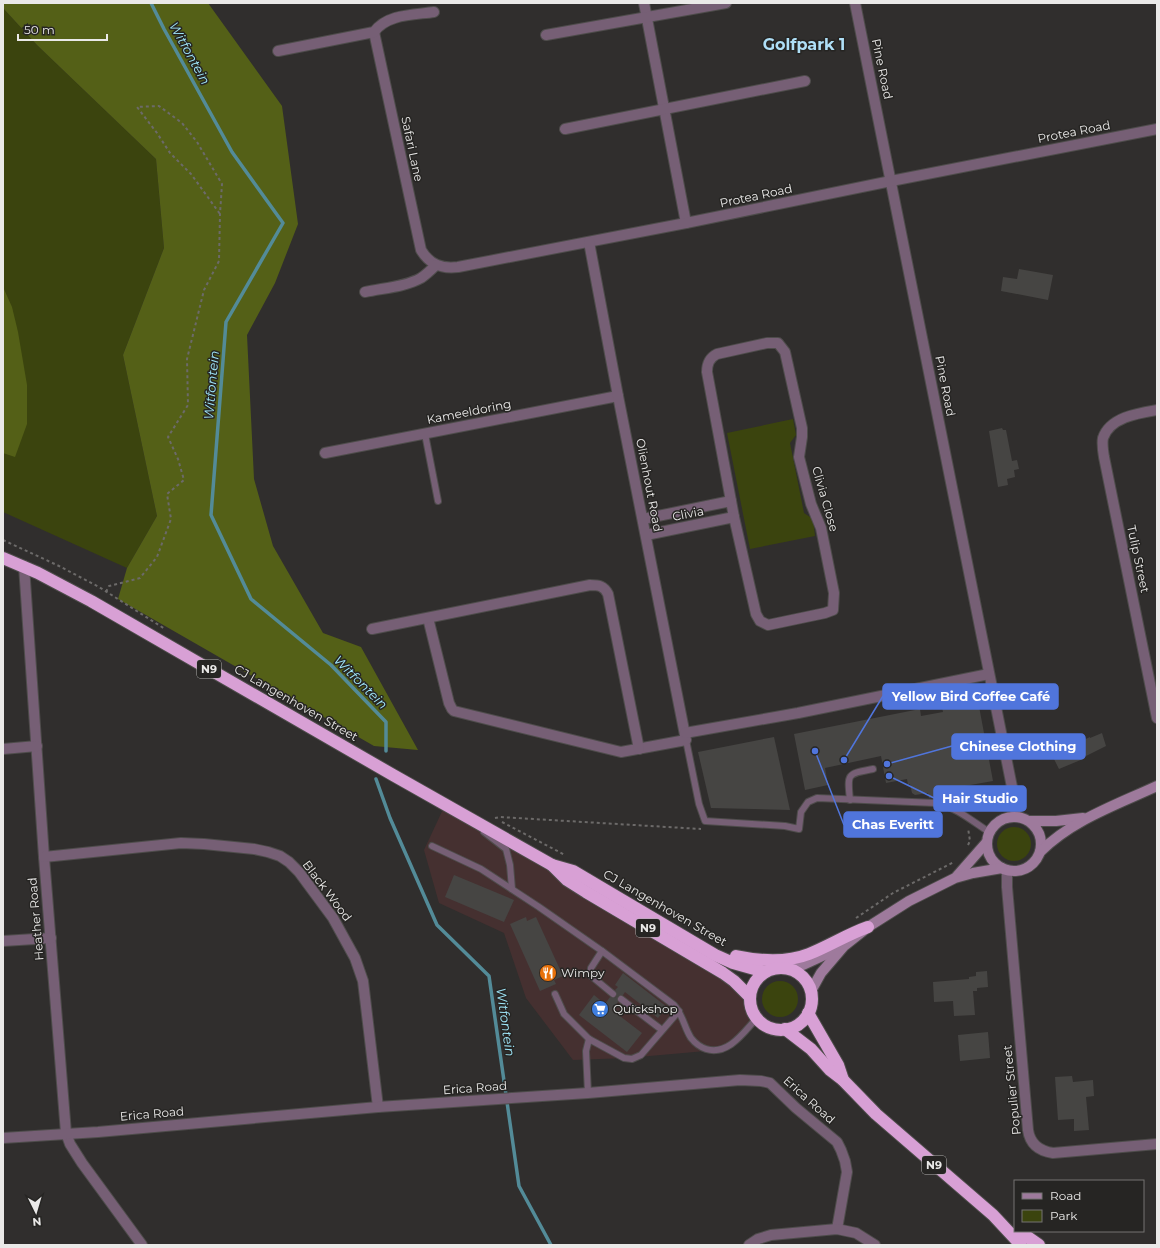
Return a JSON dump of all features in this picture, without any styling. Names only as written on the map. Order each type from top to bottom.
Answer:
[{"type":"highway","name":"CJ Langenhoven Street","points":[[3,558],[24,566],[91,601],[393,775],[552,865],[573,871],[688,939],[728,960],[765,972]]},
{"type":"highway","name":"CJ Langenhoven Street","points":[[552,865],[567,880],[723,973],[734,981],[749,996]]},
{"type":"highway","points":[[688,939],[735,956],[756,960],[778,960],[809,954],[868,926]]},
{"type":"highway","name":"N9","points":[[765,972],[778,968],[792,970]]},
{"type":"highway","points":[[785,1030],[796,1026],[805,1018],[812,1000],[811,991],[804,978],[792,970]]},
{"type":"highway","points":[[749,996],[752,985],[765,972]]},
{"type":"highway","name":"N9","points":[[749,996],[750,1006],[756,1019],[770,1028],[785,1030],[811,1049],[830,1070],[843,1080],[876,1114],[993,1215],[1021,1245]]},
{"type":"highway","name":"N9","points":[[808,1013],[838,1065],[843,1080]]},
{"type":"highway","name":"N9","points":[[993,1215],[1014,1228]]},
{"type":"highway","points":[[1020,1232],[1039,1245]]},
{"type":"main road","points":[[1040,852],[1056,837],[1086,818],[1157,786]]},
{"type":"main road","points":[[1004,869],[993,862],[987,852],[986,843],[989,832],[994,825],[1002,819],[1016,817],[1030,821],[1056,821],[1086,818]]},
{"type":"main road","points":[[811,991],[823,970],[844,946],[868,926],[909,901],[955,878],[973,873],[1004,869],[1015,871],[1027,868],[1036,860],[1041,848],[1040,838],[1030,821]]},
{"type":"main road","points":[[955,878],[970,863],[986,843]]},
{"type":"main road","points":[[792,970],[844,946]]},
{"type":"street","points":[[644,3],[686,223]]},
{"type":"street","points":[[546,35],[726,3]]},
{"type":"street","name":"Pine Road","points":[[855,3],[892,181],[1015,805],[1016,817]]},
{"type":"street","points":[[278,51],[374,32],[382,23],[388,20],[434,12]]},
{"type":"street","name":"Safari Lane","points":[[374,32],[418,239],[424,256],[436,265]]},
{"type":"street","points":[[564,129],[805,81]]},
{"type":"street","name":"Protea Road","points":[[436,265],[449,268],[458,267],[1157,129]]},
{"type":"street","name":"Olienhout Road","points":[[588,242],[686,736]]},
{"type":"street","points":[[365,292],[404,284],[415,280],[422,277],[436,265]]},
{"type":"street","name":"Clivia Close","points":[[767,343],[778,343],[785,352],[800,421],[802,437],[799,457],[811,504],[821,528],[834,593],[833,610],[811,617],[772,625],[764,624],[760,621],[756,614],[731,501],[707,366],[712,357],[717,354],[767,343]]},
{"type":"street","name":"Kameeldoring","points":[[325,453],[618,396]]},
{"type":"street","name":"Tulip Street","points":[[1157,410],[1124,418],[1108,429],[1103,439],[1104,457],[1157,718]]},
{"type":"street","name":"Clivia","points":[[643,519],[731,501]]},
{"type":"street","name":"Clivia","points":[[646,535],[734,517]]},
{"type":"street","name":"Heather Road","points":[[24,566],[44,857],[66,1133],[70,1144],[82,1163],[142,1245]]},
{"type":"street","points":[[372,629],[590,585],[601,586],[608,594],[639,749]]},
{"type":"street","points":[[428,618],[450,707],[454,711],[617,751],[639,749],[686,736],[989,674]]},
{"type":"street","points":[[3,748],[37,746]]},
{"type":"street","name":"Black Wood","points":[[44,857],[150,845],[188,843],[231,846],[268,852],[280,856],[289,862],[299,872],[333,918],[345,937],[355,958],[363,981],[378,1107]]},
{"type":"street","name":"Populier Street","points":[[1004,869],[1009,906],[1027,1122],[1030,1140],[1039,1149],[1053,1153],[1157,1144]]},
{"type":"street","points":[[3,942],[51,938]]},
{"type":"street","name":"Erica Road","points":[[3,1138],[106,1131],[378,1107],[588,1094],[740,1080],[761,1080],[770,1083],[796,1108],[836,1142],[841,1150],[847,1172],[837,1229]]},
{"type":"street","points":[[749,1245],[758,1239],[767,1236],[837,1229],[856,1233],[875,1245]]},
{"type":"lane","points":[[425,434],[438,501]]},
{"type":"lane","points":[[686,736],[699,804],[706,821],[785,826],[799,829],[801,812],[808,802],[817,798],[947,805],[989,832]]},
{"type":"lane","points":[[850,800],[850,776],[853,773],[873,769]]},
{"type":"lane","points":[[953,808],[966,801],[990,796]]},
{"type":"lane","points":[[454,809],[506,849],[510,865],[512,889]]},
{"type":"lane","points":[[432,846],[481,869],[556,918],[602,951],[667,1000],[679,1011],[693,1040],[702,1048],[713,1050],[724,1049],[731,1045],[756,1019]]},
{"type":"lane","points":[[602,951],[591,968],[590,975],[613,994]]},
{"type":"lane","points":[[555,994],[564,1014],[589,1040],[624,1058],[632,1059],[641,1055],[679,1011]]},
{"type":"lane","points":[[621,999],[662,1030]]},
{"type":"lane","points":[[588,1094],[586,1051],[589,1040]]},
{"type":"path","points":[[106,592],[109,586],[140,578],[157,557],[171,519],[167,494],[184,480],[178,459],[168,437],[188,405],[187,359],[204,290],[219,261],[222,184],[197,142],[182,123],[159,106],[137,107],[170,153],[191,174],[220,214]]},
{"type":"path","points":[[3,540],[59,566],[106,592],[167,630]]},
{"type":"path","points":[[567,857],[494,818],[500,817],[707,830]]},
{"type":"path","points":[[966,825],[969,830],[970,841],[966,850]]},
{"type":"path","points":[[853,920],[893,892],[940,870],[958,859]]},
{"type":"shaded area","points":[[445,805],[717,969],[749,1001],[756,1019],[736,1040],[717,1050],[627,1058],[573,1060],[526,998],[504,933],[439,903],[424,850]]},
{"type":"green space","points":[[3,3],[208,3],[282,106],[298,224],[275,283],[247,335],[254,479],[273,546],[323,633],[361,647],[418,750],[374,746],[118,599],[127,568],[157,516],[123,355],[164,248],[156,159],[37,45],[3,8]]},
{"type":"green space","points":[[3,8],[37,45],[156,159],[164,248],[123,355],[157,516],[127,568],[3,512]]},
{"type":"green space","points":[[3,287],[12,307],[27,385],[27,424],[15,457],[3,453]]},
{"type":"green space","points":[[793,419],[796,435],[790,443],[804,513],[813,519],[815,536],[750,549],[727,433]]},
{"type":"green space","points":[[1017,827],[1026,832],[1030,837],[1030,851],[1026,856],[1021,860],[1011,861],[1007,860],[998,851],[997,841],[998,837],[1007,828]]},
{"type":"green space","points":[[780,981],[790,984],[795,989],[798,999],[795,1009],[790,1014],[780,1017],[770,1014],[765,1009],[762,999],[765,989],[770,984]]},
{"type":"building","points":[[1019,269],[1053,275],[1048,300],[1001,291],[1003,277],[1017,279]]},
{"type":"building","points":[[1002,428],[1003,430],[1006,430],[1012,461],[1017,460],[1019,469],[1014,470],[1015,477],[1007,479],[1008,485],[998,487],[989,431]]},
{"type":"building","points":[[965,694],[967,703],[978,701],[993,781],[959,787],[961,793],[929,798],[928,793],[915,795],[912,793],[910,784],[908,785],[907,779],[886,783],[881,756],[825,768],[828,785],[805,790],[794,734],[920,709],[921,716],[943,712],[940,698]]},
{"type":"building","points":[[1102,733],[1106,746],[1082,758],[1083,759],[1059,769],[1049,749],[1063,742],[1064,744],[1075,739],[1077,743]]},
{"type":"building","points":[[774,737],[790,810],[711,808],[698,752]]},
{"type":"building","points":[[454,875],[514,900],[504,922],[445,897]]},
{"type":"building","points":[[526,917],[527,921],[536,917],[563,976],[554,980],[556,984],[540,991],[510,924]]},
{"type":"building","points":[[987,971],[988,987],[977,988],[977,991],[973,991],[975,1015],[954,1016],[953,1001],[934,1002],[933,982],[969,979],[969,977],[976,976],[976,972]]},
{"type":"building","points":[[623,973],[667,1007],[658,1018],[625,992],[623,995],[618,996],[618,1002],[612,1010],[642,1033],[627,1052],[579,1015],[594,995],[605,1004],[610,997],[616,997],[617,993],[615,990],[618,987],[615,985]]},
{"type":"building","points":[[988,1032],[990,1058],[960,1061],[958,1035]]},
{"type":"building","points":[[1072,1076],[1073,1082],[1093,1080],[1094,1096],[1086,1097],[1089,1130],[1074,1131],[1074,1119],[1058,1120],[1055,1077]]},
{"type":"waterway","name":"Witfontein","points":[[151,3],[232,152],[283,223],[226,322],[211,515],[251,599],[331,665],[386,722],[386,751]]},
{"type":"waterway","name":"Witfontein","points":[[376,779],[390,818],[437,925],[489,976],[519,1186],[551,1245]]},
{"type":"place","name":"Chas Everitt","points":[[815,751]]},
{"type":"place","name":"Yellow Bird Coffee Café","points":[[844,760]]},
{"type":"place","name":"Chinese Clothing","points":[[887,764]]},
{"type":"place","name":"Hair Studio","points":[[889,776]]},
{"type":"place","name":"Wimpy","points":[[548,973]]},
{"type":"place","name":"Quickshop","points":[[600,1009]]},
{"type":"district","name":"Golfpark 1","points":[[804,44]]}]
